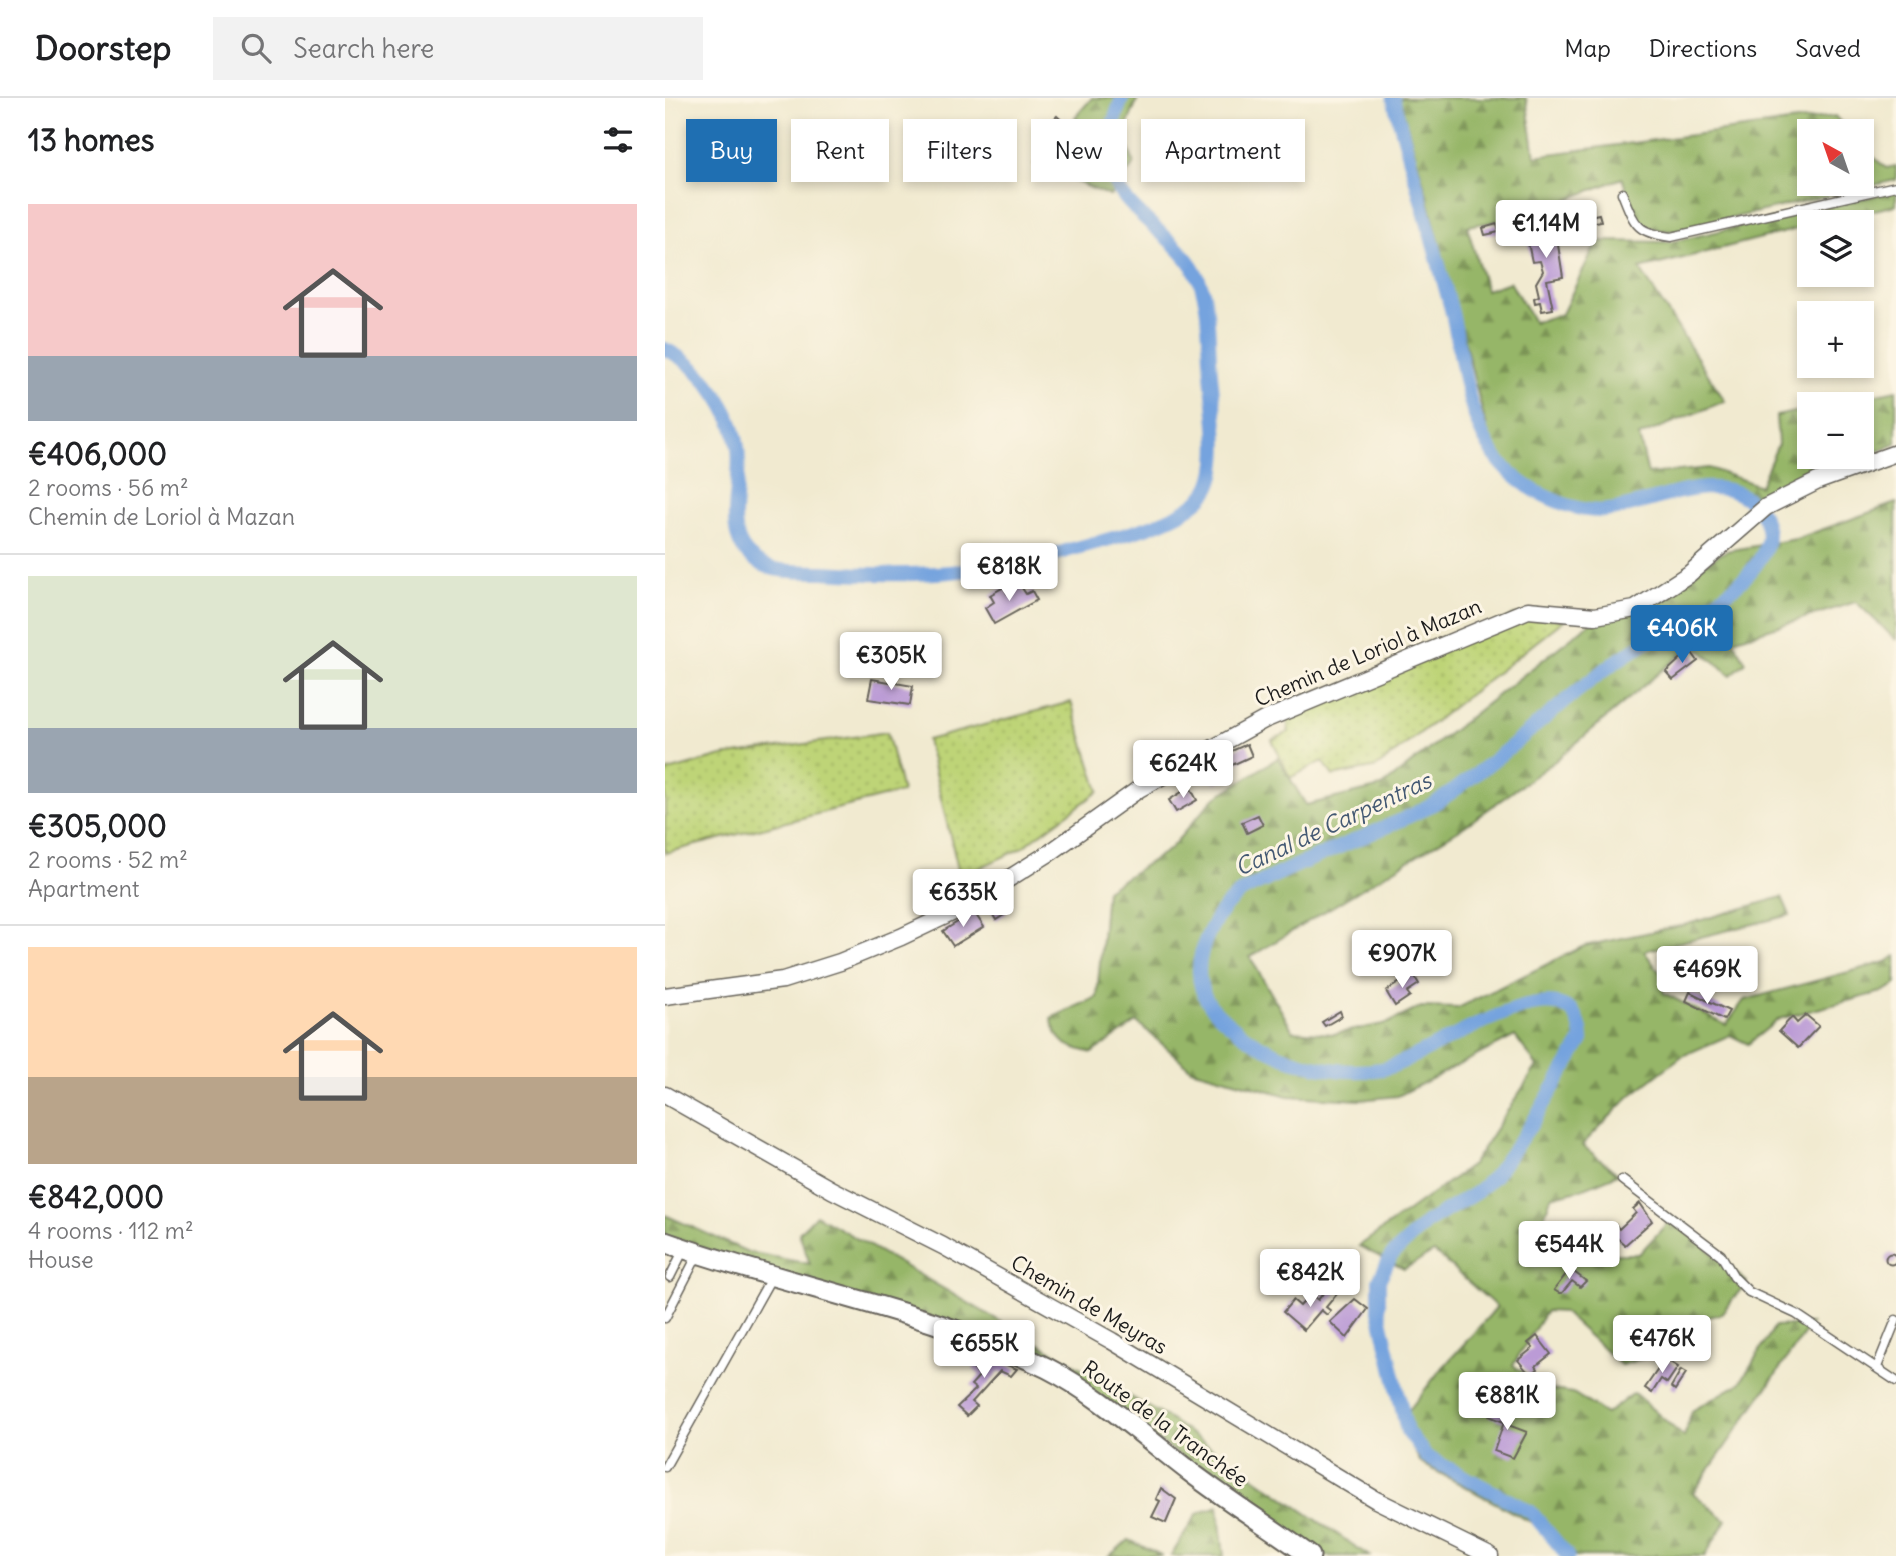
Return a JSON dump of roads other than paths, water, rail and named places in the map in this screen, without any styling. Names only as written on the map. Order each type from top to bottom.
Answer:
[{"type":"street","name":"Chemin de Loriol à Mazan","points":[[665,996],[783,980],[840,962],[901,937],[962,908],[1051,852],[1139,789],[1264,720],[1528,610],[1595,616],[1635,609],[1689,574],[1760,511],[1818,481],[1896,453]]},
{"type":"street","name":"Chemin de Meyras","points":[[665,1095],[819,1184],[943,1246],[1100,1335],[1376,1500],[1490,1556]]},
{"type":"street","name":"Route de la Tranchée","points":[[682,1248],[771,1278],[888,1308],[1048,1369],[1091,1396],[1195,1476],[1310,1556]]},
{"type":"lane","points":[[1622,193],[1634,224],[1648,234],[1671,237],[1896,186]]},
{"type":"lane","points":[[1622,1180],[1721,1255],[1734,1277],[1749,1292],[1796,1314],[1896,1381]]},
{"type":"lane","points":[[670,1277],[682,1248]]},
{"type":"lane","points":[[665,1318],[682,1248]]},
{"type":"lane","points":[[665,1467],[771,1278]]},
{"type":"lane","points":[[1877,1367],[1896,1320]]},
{"type":"waterway","name":"Canal de Carpentras","points":[[665,349],[703,377],[730,418],[738,448],[735,517],[737,533],[742,547],[753,559],[777,570],[914,574],[1004,566],[1143,529],[1183,512],[1199,501],[1209,488],[1216,463],[1206,307],[1200,282],[1185,257],[1132,206],[1112,177],[1107,151],[1122,98]]},
{"type":"waterway","name":"Canal de Carpentras","points":[[1393,98],[1451,309],[1469,398],[1481,431],[1498,460],[1516,478],[1537,492],[1582,509],[1610,510],[1690,490],[1729,490],[1746,498],[1761,513],[1767,531],[1767,545],[1756,564],[1729,591],[1603,671],[1502,754],[1447,795],[1407,817],[1240,893],[1216,920],[1205,941],[1200,961],[1202,990],[1211,1006],[1230,1025],[1270,1051],[1306,1064],[1344,1071],[1382,1069],[1402,1062],[1495,1017],[1528,1006],[1555,1004],[1574,1014],[1582,1040],[1531,1125],[1495,1175],[1477,1192],[1426,1223],[1391,1256],[1379,1280],[1379,1311],[1407,1431],[1427,1457],[1531,1512],[1568,1556]]}]
